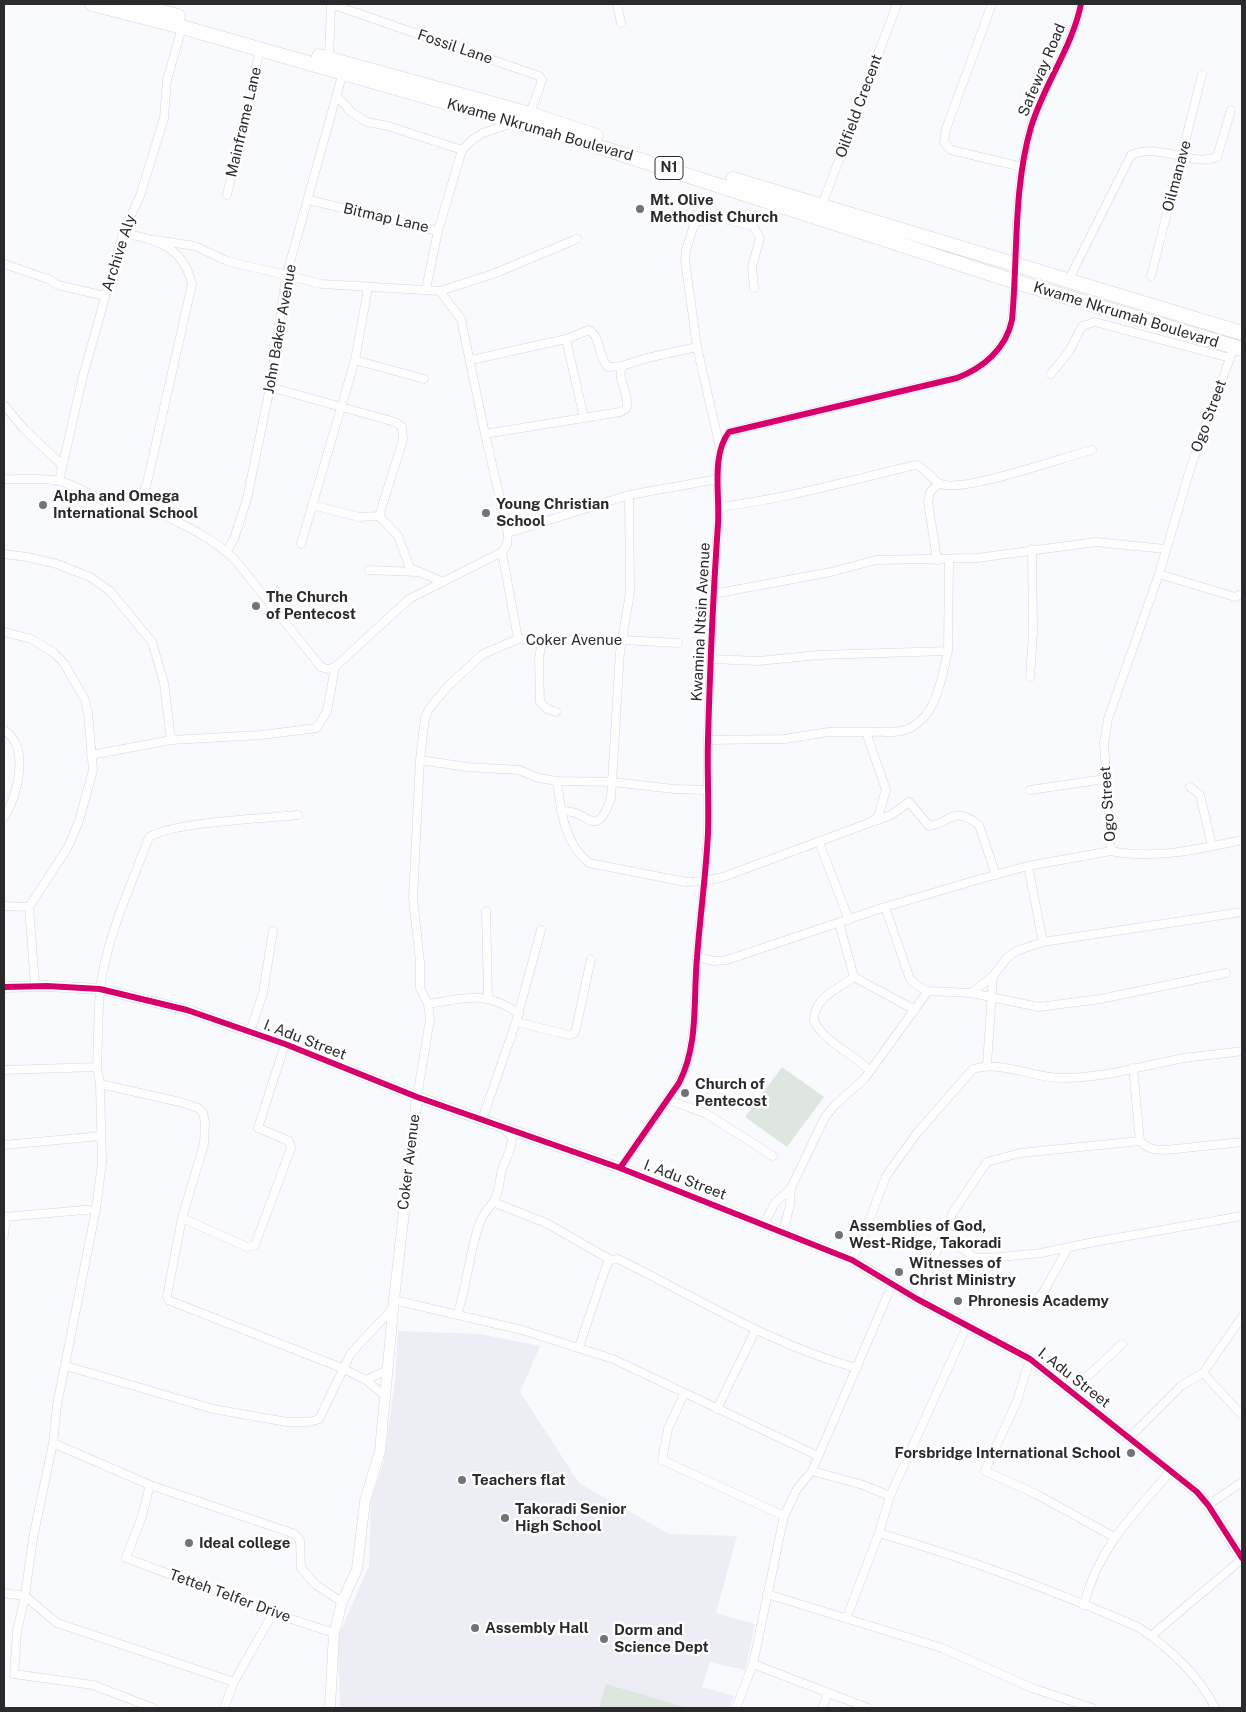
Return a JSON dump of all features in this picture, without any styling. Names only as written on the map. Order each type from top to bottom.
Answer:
[{"type":"highway","name":"Kwame Nkrumah Boulevard","points":[[92,4],[343,72],[681,172],[1016,282],[1236,351]]},
{"type":"highway","name":"Kwame Nkrumah Boulevard","points":[[133,4],[530,114],[821,208],[1068,279],[1242,333]]},
{"type":"street","points":[[329,58],[331,4]]},
{"type":"street","name":"Fossil Lane","points":[[331,4],[539,76],[542,80],[541,86],[530,114]]},
{"type":"street","points":[[617,4],[622,23]]},
{"type":"street","name":"Oilfield Crecent","points":[[821,208],[897,4]]},
{"type":"street","points":[[992,4],[982,36],[946,129],[944,142],[950,150],[1022,167]]},
{"type":"street","name":"Safeway Road","points":[[1017,265],[1022,167],[1032,125],[1067,46],[1081,4]]},
{"type":"street","name":"Archive Aly","points":[[59,481],[61,464],[123,233],[140,196],[164,118],[167,80],[182,27]]},
{"type":"street","name":"Mainframe Lane","points":[[227,195],[260,49]]},
{"type":"street","name":"John Baker Avenue","points":[[227,551],[234,539],[247,500],[270,387],[286,277],[309,200],[343,72]]},
{"type":"street","name":"Oilmanave","points":[[1151,276],[1202,75]]},
{"type":"street","points":[[337,96],[351,112],[367,122],[388,126],[462,150],[483,133],[516,122]]},
{"type":"street","points":[[1068,279],[1130,155],[1147,150],[1212,159],[1217,157],[1231,110]]},
{"type":"street","name":"Bitmap Lane","points":[[309,200],[438,231],[462,150]]},
{"type":"street","points":[[721,451],[697,347],[685,260],[686,250],[695,222],[720,218],[753,226],[760,238],[752,267],[754,288]]},
{"type":"street","points":[[426,290],[438,231]]},
{"type":"street","points":[[123,233],[195,246],[227,261],[286,277],[322,284],[426,290],[440,290],[493,274],[577,239]]},
{"type":"street","points":[[139,504],[147,483],[192,293],[190,277],[184,262],[174,251],[155,240]]},
{"type":"street","points":[[4,264],[48,279],[58,285],[105,296]]},
{"type":"street","name":"Kwamina Ntsin Avenue","points":[[620,1168],[668,1100],[686,1070],[693,1044],[696,957],[705,881],[708,830],[708,740],[713,594],[719,507],[718,479],[723,440],[729,432],[957,378],[973,372],[996,353],[1010,332],[1017,265]]},
{"type":"street","points":[[301,544],[355,360],[368,288]]},
{"type":"street","points":[[4,479],[59,481],[116,506],[126,508],[139,504],[200,534],[227,551],[321,667],[328,669],[335,667],[409,599],[502,552],[507,545],[508,533],[461,319],[440,290]]},
{"type":"street","points":[[1051,374],[1070,350],[1082,326],[1095,322],[1236,351]]},
{"type":"street","points":[[471,360],[566,339],[583,331],[593,331],[604,363],[608,367],[622,366],[647,358],[697,347]]},
{"type":"street","points":[[566,339],[584,418]]},
{"type":"street","name":"Ogo Street","points":[[696,957],[714,961],[727,960],[885,907],[996,875],[1028,866],[1111,851],[1104,743],[1108,719],[1159,574],[1192,463],[1236,351]]},
{"type":"street","points":[[355,360],[424,379]]},
{"type":"street","points":[[485,434],[584,418],[626,409],[628,404],[621,379],[622,366]]},
{"type":"street","points":[[270,387],[394,422],[402,427],[403,440],[379,516]]},
{"type":"street","points":[[4,405],[24,429],[61,464]]},
{"type":"street","points":[[937,560],[928,502],[930,492],[940,484],[970,483],[1028,470],[1056,459],[1092,450]]},
{"type":"street","points":[[719,507],[743,505],[844,484],[916,465],[940,484]]},
{"type":"street","points":[[508,533],[629,495],[718,479]]},
{"type":"street","points":[[561,811],[575,812],[586,820],[601,820],[604,818],[611,798],[623,640],[630,576],[629,495]]},
{"type":"street","points":[[312,505],[359,517],[379,516],[398,536],[408,564],[417,572]]},
{"type":"street","points":[[713,594],[830,572],[876,560],[949,560],[1096,542],[1165,549]]},
{"type":"street","points":[[1030,677],[1033,633],[1032,549]]},
{"type":"street","points":[[502,552],[518,639]]},
{"type":"street","points":[[4,554],[57,564],[90,577],[110,591],[152,642],[164,683],[171,740]]},
{"type":"street","points":[[708,740],[784,739],[829,732],[902,731],[921,720],[935,701],[948,651],[949,560]]},
{"type":"street","points":[[369,570],[417,572],[442,582]]},
{"type":"street","points":[[1159,574],[1235,597],[1242,594]]},
{"type":"street","points":[[4,632],[31,639],[53,652],[64,662],[84,700],[88,712],[93,770],[79,821],[68,847],[29,907],[35,986]]},
{"type":"street","name":"Coker Avenue","points":[[330,1708],[334,1633],[342,1602],[357,1569],[365,1501],[380,1451],[393,1304],[417,1097],[430,1020],[428,1004],[420,988],[420,962],[413,899],[420,760],[425,718],[438,697],[483,654],[518,639],[623,640],[678,643]]},
{"type":"street","points":[[542,640],[539,659],[540,702],[547,709],[556,712]]},
{"type":"street","points":[[711,659],[758,662],[819,655],[948,651]]},
{"type":"street","points":[[91,755],[171,740],[261,735],[317,728],[327,711],[335,667]]},
{"type":"street","points":[[4,730],[12,739],[18,751],[20,768],[11,806],[4,818]]},
{"type":"street","points":[[866,732],[886,790],[876,821]]},
{"type":"street","points":[[420,760],[467,767],[519,770],[538,778],[557,781],[613,782],[674,789],[707,790]]},
{"type":"street","points":[[1030,790],[1105,779]]},
{"type":"street","points":[[557,781],[561,811],[567,834],[589,863],[686,882],[705,881],[723,877],[876,821],[891,815],[908,802],[929,826],[954,815],[962,816],[979,825],[996,875]]},
{"type":"street","points":[[1190,787],[1200,795],[1212,846]]},
{"type":"street","points":[[153,1708],[93,1685],[14,1674],[17,1631],[25,1596],[33,1538],[53,1444],[57,1405],[96,1210],[102,1162],[100,1084],[97,1067],[100,989],[118,920],[149,837],[159,831],[188,826],[298,815]]},
{"type":"street","points":[[1111,851],[1135,856],[1157,855],[1242,840]]},
{"type":"street","points":[[820,842],[850,920]]},
{"type":"street","points":[[1028,866],[1044,942]]},
{"type":"street","points":[[4,906],[29,907]]},
{"type":"street","points":[[885,907],[910,979],[918,987],[928,991],[971,993],[992,999],[1039,1007],[1100,999],[1226,973]]},
{"type":"street","points":[[486,910],[488,998]]},
{"type":"street","points":[[971,993],[993,976],[1007,958],[1016,951],[1044,942],[1242,912]]},
{"type":"street","points":[[839,923],[854,977],[915,1010]]},
{"type":"street","points":[[482,1120],[518,1018],[541,930]]},
{"type":"street","points":[[250,1032],[263,993],[273,931]]},
{"type":"street","points":[[428,1004],[469,997],[488,998],[508,1006],[518,1018],[569,1035],[575,1033],[591,959]]},
{"type":"street","points":[[987,1065],[993,976]]},
{"type":"street","points":[[854,977],[822,1000],[816,1007],[814,1021],[828,1038],[859,1058],[870,1071]]},
{"type":"street","name":"I. Adu Street","points":[[4,987],[35,986],[100,989],[187,1010],[285,1044],[417,1097],[620,1168],[852,1260],[917,1299],[968,1324],[1030,1359],[1172,1470],[1208,1505],[1242,1559]]},
{"type":"street","points":[[764,1224],[775,1203],[791,1188],[825,1117],[870,1071],[928,991]]},
{"type":"street","points":[[182,1218],[247,1247],[255,1245],[291,1148],[289,1140],[258,1128],[285,1044]]},
{"type":"street","points":[[852,1260],[865,1232],[886,1176],[948,1096],[974,1069],[987,1065],[1031,1076],[1062,1079],[1100,1076],[1186,1058],[1242,1052]]},
{"type":"street","points":[[4,1070],[97,1067]]},
{"type":"street","points":[[1134,1068],[1140,1141]]},
{"type":"street","points":[[100,1084],[180,1102],[198,1108],[203,1113],[204,1144],[182,1218],[167,1296],[171,1303],[342,1368],[366,1380],[385,1396]]},
{"type":"street","points":[[668,1100],[705,1113],[773,1156]]},
{"type":"street","points":[[457,1315],[463,1298],[478,1227],[483,1213],[493,1202],[512,1146],[512,1137],[503,1128]]},
{"type":"street","points":[[4,1145],[101,1136]]},
{"type":"street","points":[[917,1299],[953,1212],[987,1162],[1020,1153],[1140,1141],[1154,1150],[1242,1142]]},
{"type":"street","points":[[783,1232],[790,1205],[791,1188]]},
{"type":"street","points":[[493,1202],[546,1223],[611,1260],[618,1259],[756,1329],[819,1358],[857,1368]]},
{"type":"street","points":[[4,1234],[5,1217],[96,1210]]},
{"type":"street","points":[[943,1236],[969,1254],[982,1259],[1042,1253],[1242,1216]]},
{"type":"street","points":[[1034,1303],[1044,1291],[1068,1248]]},
{"type":"street","points":[[579,1347],[607,1264],[611,1260]]},
{"type":"street","points":[[736,1708],[753,1664],[784,1516],[797,1489],[812,1471],[892,1285]]},
{"type":"street","points":[[66,1366],[212,1409],[288,1422],[309,1422],[319,1419],[342,1368],[356,1346],[393,1304],[457,1315],[579,1347],[613,1359],[818,1456]]},
{"type":"street","points":[[1130,1437],[1181,1386],[1203,1373],[1242,1317]]},
{"type":"street","points":[[847,1617],[880,1533],[890,1496],[968,1324]]},
{"type":"street","points":[[717,1408],[756,1329]]},
{"type":"street","points":[[1067,1388],[1089,1375],[1122,1344]]},
{"type":"street","points":[[1030,1359],[1017,1402],[985,1471],[1036,1494],[1114,1537]]},
{"type":"street","points":[[366,1380],[387,1370]]},
{"type":"street","points":[[1203,1373],[1242,1415]]},
{"type":"street","points":[[684,1394],[668,1429],[662,1460],[784,1516]]},
{"type":"street","points":[[53,1444],[150,1485],[295,1534],[300,1541],[301,1568],[316,1585],[342,1602]]},
{"type":"street","points":[[1084,1605],[1089,1584],[1114,1537],[1172,1470]]},
{"type":"street","points":[[812,1471],[863,1485],[890,1496]]},
{"type":"street","points":[[1208,1505],[1242,1482]]},
{"type":"street","name":"Tetteh Telfer Drive","points":[[150,1485],[142,1516],[126,1558],[272,1613],[334,1633]]},
{"type":"street","points":[[880,1533],[958,1556],[1037,1584],[1138,1627],[1151,1636],[1206,1690],[1215,1708]]},
{"type":"street","points":[[1151,1636],[1242,1559]]},
{"type":"street","points":[[4,1593],[25,1596],[57,1622],[234,1682]]},
{"type":"street","points":[[767,1594],[847,1617],[942,1648],[1032,1688],[1093,1708]]},
{"type":"street","points":[[224,1708],[234,1682],[272,1613]]},
{"type":"street","points":[[753,1664],[868,1708]]},
{"type":"street","points":[[822,1708],[828,1693]]},
{"type":"shaded area","points":[[782,1067],[824,1097],[787,1147],[745,1117]]},
{"type":"shaded area","name":"Takoradi Senior High School","points":[[398,1331],[480,1334],[540,1346],[520,1392],[579,1483],[669,1534],[737,1536],[716,1613],[755,1624],[745,1670],[710,1662],[702,1687],[734,1696],[729,1708],[340,1708],[338,1637],[369,1566],[371,1501],[384,1461],[395,1382]]},
{"type":"shaded area","points":[[606,1684],[688,1708],[599,1708]]},
{"type":"cycle path","points":[[620,1168],[679,1083],[690,1053],[708,833],[708,739],[718,524],[718,464],[723,441],[729,432],[957,378],[976,369],[999,348],[1005,340],[1012,320],[1017,223],[1025,150],[1037,111],[1065,51],[1081,4]]},
{"type":"cycle path","points":[[4,987],[47,986],[100,989],[187,1010],[285,1044],[417,1097],[620,1168],[852,1260],[917,1299],[1030,1359],[1197,1492],[1208,1505],[1242,1558]]},
{"type":"place","name":"Mt. Olive Methodist Church","points":[[640,209]]},
{"type":"place","name":"Alpha and Omega International School","points":[[43,505]]},
{"type":"place","name":"Young Christian School","points":[[486,513]]},
{"type":"place","name":"The Church of Pentecost","points":[[256,606]]},
{"type":"place","name":"Church of Pentecost","points":[[685,1093]]},
{"type":"place","name":"Assemblies of God, West-Ridge, Takoradi","points":[[839,1235]]},
{"type":"place","name":"Witnesses of Christ Ministry","points":[[899,1272]]},
{"type":"place","name":"Phronesis Academy","points":[[958,1301]]},
{"type":"place","name":"Forsbridge International School","points":[[1131,1453]]},
{"type":"place","name":"Teachers flat","points":[[462,1480]]},
{"type":"place","name":"Takoradi Senior High School","points":[[505,1518]]},
{"type":"place","name":"Ideal college","points":[[189,1543]]},
{"type":"place","name":"Assembly Hall","points":[[475,1628]]},
{"type":"place","name":"Dorm and Science Dept","points":[[604,1639]]}]
